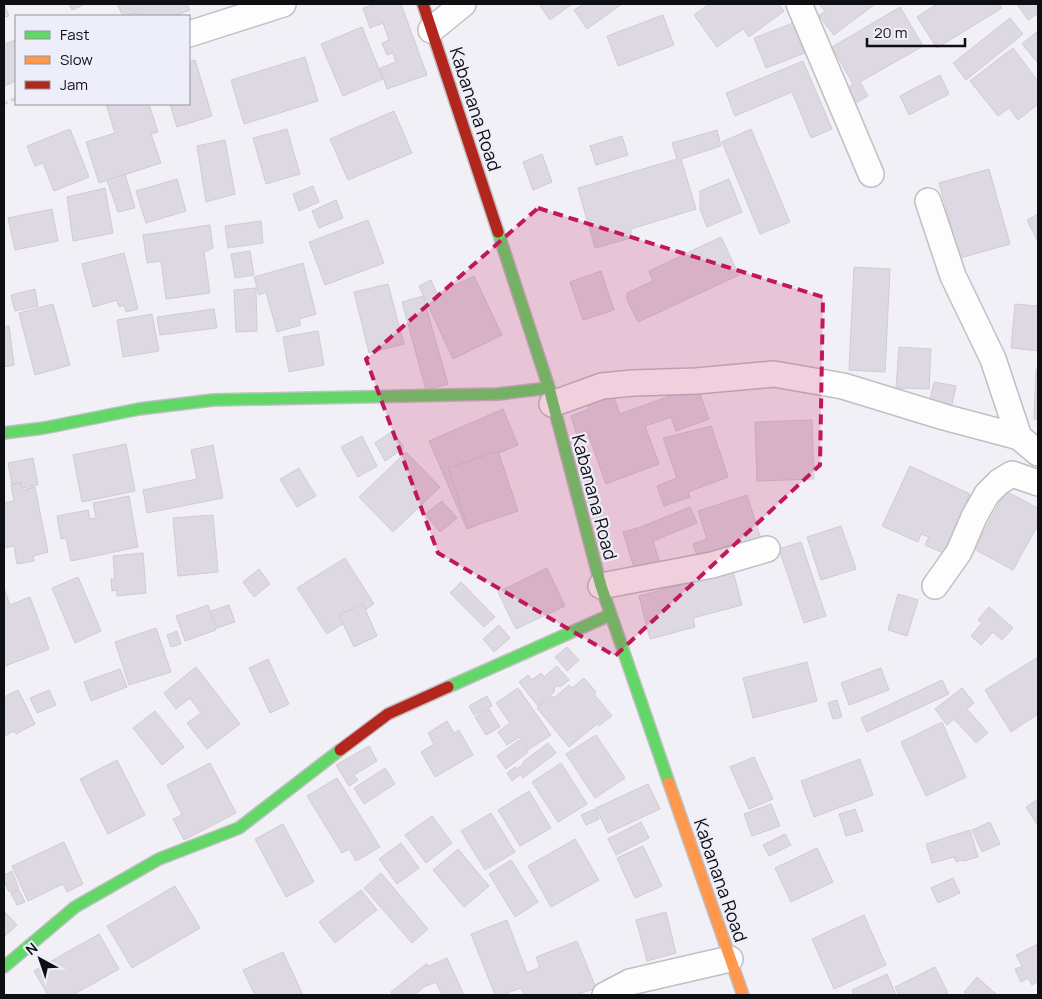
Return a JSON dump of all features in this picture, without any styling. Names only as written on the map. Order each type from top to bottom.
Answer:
[{"type":"street","points":[[190,34],[283,4]]},
{"type":"street","name":"Kabanana Road","points":[[423,4],[551,396],[610,615],[743,995]]},
{"type":"street","points":[[431,30],[463,4]]},
{"type":"street","points":[[799,4],[871,174]]},
{"type":"street","points":[[928,201],[953,276],[993,359],[1019,437]]},
{"type":"street","points":[[4,432],[32,430],[130,411],[228,399],[498,394],[551,396],[602,386],[696,381],[774,374],[843,386],[944,417],[1019,437],[1038,452]]},
{"type":"street","points":[[935,586],[959,552],[974,517],[987,494],[999,482],[1012,474],[1038,482]]},
{"type":"street","points":[[601,586],[712,565],[767,549]]},
{"type":"street","points":[[4,967],[75,907],[159,859],[239,828],[320,764],[388,714],[610,615]]},
{"type":"street","points":[[605,995],[630,982],[730,959]]},
{"type":"highlighted area","points":[[538,208],[823,297],[820,465],[615,656],[438,553],[366,359]]},
{"type":"building","points":[[4,4],[9,16],[4,17]]},
{"type":"building","points":[[69,4],[85,4],[72,10]]},
{"type":"building","points":[[117,4],[187,4],[190,10],[178,15],[137,15],[136,13],[122,15]]},
{"type":"building","points":[[376,4],[401,4],[427,75],[387,89],[380,68],[396,62],[393,53],[387,55],[382,43],[389,40],[383,23],[370,28],[363,8]]},
{"type":"building","points":[[539,4],[572,4],[550,20]]},
{"type":"building","points":[[584,4],[622,4],[587,29],[574,10]]},
{"type":"building","points":[[709,4],[779,4],[784,11],[749,37],[743,29],[717,47],[694,15]]},
{"type":"building","points":[[819,4],[875,4],[834,35],[819,16],[825,11]]},
{"type":"building","points":[[937,4],[999,4],[1002,8],[937,48],[917,17]]},
{"type":"building","points":[[1017,4],[1038,4],[1038,13],[1028,20]]},
{"type":"building","points":[[900,7],[923,46],[860,82],[868,96],[856,103],[847,88],[853,84],[832,47]]},
{"type":"building","points":[[663,15],[674,45],[618,66],[607,36]]},
{"type":"building","points":[[1010,18],[1023,34],[966,80],[953,63]]},
{"type":"building","points":[[793,23],[805,53],[766,68],[754,38]]},
{"type":"building","points":[[362,27],[383,79],[343,96],[321,44]]},
{"type":"building","points":[[1038,31],[1038,63],[1022,44]]},
{"type":"building","points":[[15,40],[15,81],[4,86],[4,44]]},
{"type":"building","points":[[1013,48],[1038,81],[1038,104],[1018,120],[1009,108],[998,116],[970,81]]},
{"type":"building","points":[[305,57],[318,101],[244,124],[231,80]]},
{"type":"building","points":[[195,60],[212,116],[177,127],[170,105],[190,105],[190,62]]},
{"type":"building","points":[[803,61],[832,129],[811,138],[792,92],[735,116],[726,93]]},
{"type":"building","points":[[940,75],[949,94],[909,115],[900,96]]},
{"type":"building","points":[[106,105],[149,105],[158,132],[151,134],[161,163],[99,183],[86,142],[115,133]]},
{"type":"building","points":[[394,111],[412,153],[348,180],[330,139]]},
{"type":"building","points":[[70,129],[89,177],[54,191],[43,163],[35,166],[27,146]]},
{"type":"building","points":[[287,129],[300,174],[266,184],[253,138]]},
{"type":"building","points":[[751,129],[790,222],[760,234],[722,142]]},
{"type":"building","points":[[717,130],[721,146],[681,159],[696,209],[631,229],[631,238],[595,248],[578,188],[677,159],[672,143]]},
{"type":"building","points":[[622,136],[628,155],[596,165],[590,146]]},
{"type":"building","points":[[225,140],[235,194],[206,202],[197,146]]},
{"type":"building","points":[[542,154],[552,182],[533,190],[523,162]]},
{"type":"building","points":[[989,169],[1010,244],[960,258],[939,183]]},
{"type":"building","points":[[125,174],[135,208],[118,212],[107,180]]},
{"type":"building","points":[[177,179],[186,211],[146,223],[136,191]]},
{"type":"building","points":[[729,179],[742,212],[707,227],[700,209],[700,191]]},
{"type":"building","points":[[313,186],[319,202],[299,211],[293,194]]},
{"type":"building","points":[[105,188],[113,233],[73,241],[67,197]]},
{"type":"building","points":[[336,200],[343,218],[319,228],[312,211]]},
{"type":"building","points":[[52,209],[58,241],[15,250],[8,218]]},
{"type":"building","points":[[1038,214],[1038,240],[1037,240],[1027,220]]},
{"type":"building","points":[[368,220],[384,263],[325,285],[309,242]]},
{"type":"building","points":[[261,221],[263,243],[228,248],[225,226]]},
{"type":"building","points":[[210,225],[213,248],[204,252],[210,293],[166,299],[161,261],[147,263],[143,235]]},
{"type":"building","points":[[721,237],[739,275],[638,322],[627,300],[627,293],[653,281],[649,271]]},
{"type":"building","points":[[250,251],[254,275],[235,278],[231,254]]},
{"type":"building","points":[[124,253],[138,309],[126,312],[124,305],[119,307],[117,300],[93,307],[82,264]]},
{"type":"building","points":[[303,263],[316,314],[299,319],[301,325],[277,332],[266,292],[259,295],[254,277]]},
{"type":"building","points":[[854,267],[890,269],[885,372],[849,370]]},
{"type":"building","points":[[601,271],[614,310],[583,320],[570,282]]},
{"type":"building","points":[[474,276],[502,335],[453,359],[419,286],[431,280],[437,294]]},
{"type":"building","points":[[388,284],[404,344],[369,353],[354,292]]},
{"type":"building","points":[[256,288],[257,331],[236,332],[234,290]]},
{"type":"building","points":[[35,289],[38,306],[15,311],[11,295]]},
{"type":"building","points":[[423,296],[448,384],[426,390],[402,302]]},
{"type":"building","points":[[53,304],[70,365],[35,375],[19,313]]},
{"type":"building","points":[[1015,304],[1038,306],[1038,351],[1011,348]]},
{"type":"building","points":[[214,309],[217,328],[160,335],[157,317]]},
{"type":"building","points":[[152,314],[159,351],[123,357],[117,320]]},
{"type":"building","points":[[9,326],[14,365],[4,367],[4,327]]},
{"type":"building","points":[[318,331],[324,365],[289,372],[283,337]]},
{"type":"building","points":[[899,347],[931,349],[929,389],[896,388]]},
{"type":"building","points":[[1036,369],[1038,369],[1038,420],[1034,419]]},
{"type":"building","points":[[934,382],[956,386],[951,409],[929,404]]},
{"type":"building","points":[[697,386],[709,419],[676,431],[671,417],[645,426],[659,464],[606,484],[587,431],[577,435],[571,416],[589,409],[586,401],[612,391],[620,414]]},
{"type":"building","points":[[503,409],[518,445],[459,470],[482,523],[467,529],[429,441]]},
{"type":"building","points":[[812,420],[814,479],[757,481],[755,422]]},
{"type":"building","points":[[711,426],[728,477],[688,492],[690,497],[664,506],[657,486],[677,478],[663,438]]},
{"type":"building","points":[[393,431],[404,448],[385,461],[375,443]]},
{"type":"building","points":[[362,436],[377,466],[358,477],[341,447]]},
{"type":"building","points":[[126,444],[135,491],[82,502],[73,455]]},
{"type":"building","points":[[213,445],[223,498],[147,513],[143,490],[197,479],[191,450]]},
{"type":"building","points":[[498,451],[518,511],[468,528],[448,468]]},
{"type":"building","points":[[406,452],[440,487],[393,532],[359,497]]},
{"type":"building","points":[[33,458],[38,485],[22,488],[21,482],[12,484],[8,463]]},
{"type":"building","points":[[910,466],[970,494],[943,553],[925,545],[929,537],[921,534],[918,542],[882,526]]},
{"type":"building","points":[[299,468],[316,496],[297,507],[280,479]]},
{"type":"building","points":[[21,483],[22,490],[35,487],[48,552],[33,556],[34,561],[17,564],[14,546],[4,548],[4,503],[14,501],[11,485]]},
{"type":"building","points":[[1006,491],[1038,508],[1038,525],[1013,570],[974,549]]},
{"type":"building","points":[[747,495],[761,539],[698,559],[693,544],[707,539],[698,511]]},
{"type":"building","points":[[129,496],[138,547],[71,561],[66,538],[61,539],[57,516],[88,510],[90,519],[96,518],[93,503]]},
{"type":"building","points":[[442,501],[457,518],[440,532],[425,514]]},
{"type":"building","points":[[690,507],[697,523],[653,541],[660,564],[635,571],[623,532],[641,527]]},
{"type":"building","points":[[213,515],[218,572],[178,576],[173,518]]},
{"type":"building","points":[[841,526],[856,569],[821,580],[807,537]]},
{"type":"building","points":[[801,542],[826,616],[804,623],[779,549]]},
{"type":"building","points":[[143,553],[146,593],[117,596],[117,590],[112,591],[111,579],[115,579],[113,556]]},
{"type":"building","points":[[345,558],[374,604],[327,634],[297,588]]},
{"type":"building","points":[[547,568],[565,606],[516,629],[498,592]]},
{"type":"building","points":[[259,569],[270,584],[254,597],[243,582]]},
{"type":"building","points":[[733,571],[742,605],[693,618],[695,627],[650,639],[639,596]]},
{"type":"building","points":[[78,577],[101,631],[75,643],[52,588]]},
{"type":"building","points":[[461,582],[495,617],[484,627],[450,593]]},
{"type":"building","points":[[4,588],[10,605],[30,597],[49,649],[5,666],[4,661]]},
{"type":"building","points":[[898,594],[918,600],[907,636],[888,630]]},
{"type":"building","points":[[363,604],[377,636],[354,647],[339,615]]},
{"type":"building","points":[[208,605],[216,630],[185,641],[176,616]]},
{"type":"building","points":[[229,605],[235,622],[217,628],[211,611]]},
{"type":"building","points":[[989,607],[1013,628],[1002,640],[993,632],[981,645],[971,636],[982,623],[978,620]]},
{"type":"building","points":[[499,625],[510,638],[494,652],[483,639]]},
{"type":"building","points":[[156,628],[171,672],[129,685],[115,642]]},
{"type":"building","points":[[177,631],[181,644],[171,647],[167,635]]},
{"type":"building","points":[[567,647],[579,660],[567,671],[555,657]]},
{"type":"building","points":[[1038,657],[1038,714],[1011,732],[985,690]]},
{"type":"building","points":[[268,659],[289,704],[270,713],[249,668]]},
{"type":"building","points":[[807,662],[817,701],[753,718],[743,678]]},
{"type":"building","points":[[557,666],[569,680],[560,687],[558,685],[554,689],[555,691],[538,706],[519,682],[528,675],[532,680],[541,673],[544,677]]},
{"type":"building","points":[[196,667],[240,724],[207,749],[187,723],[201,713],[190,698],[176,709],[164,693]]},
{"type":"building","points":[[881,668],[889,690],[849,705],[841,683]]},
{"type":"building","points":[[120,669],[127,687],[91,701],[84,682]]},
{"type":"building","points":[[584,678],[612,716],[599,726],[597,724],[569,747],[537,708],[552,696],[554,698],[569,685],[572,688]]},
{"type":"building","points":[[942,680],[949,694],[867,732],[861,718]]},
{"type":"building","points":[[518,688],[551,735],[528,750],[519,737],[507,745],[498,732],[510,723],[496,703]]},
{"type":"building","points":[[962,688],[974,703],[967,709],[988,733],[976,743],[954,719],[947,725],[935,709]]},
{"type":"building","points":[[18,690],[35,724],[16,734],[14,731],[4,736],[4,697]]},
{"type":"building","points":[[49,690],[56,705],[37,713],[30,698]]},
{"type":"building","points":[[487,696],[492,706],[474,715],[469,706]]},
{"type":"building","points":[[837,700],[842,717],[833,719],[828,703]]},
{"type":"building","points":[[489,709],[500,727],[486,735],[475,717]]},
{"type":"building","points":[[155,711],[184,747],[162,765],[133,728]]},
{"type":"building","points":[[447,721],[454,733],[459,730],[473,755],[435,777],[421,752],[434,744],[428,733]]},
{"type":"building","points":[[942,722],[966,777],[926,796],[901,742]]},
{"type":"building","points":[[596,735],[625,778],[595,798],[566,754]]},
{"type":"building","points":[[519,740],[528,752],[506,769],[497,756]]},
{"type":"building","points":[[548,743],[556,753],[523,778],[521,774],[512,781],[507,773],[515,767],[517,769],[523,762]]},
{"type":"building","points":[[369,746],[377,761],[354,775],[358,780],[349,786],[336,765]]},
{"type":"building","points":[[754,757],[773,799],[749,809],[730,767]]},
{"type":"building","points":[[860,759],[873,795],[814,817],[801,781]]},
{"type":"building","points":[[117,760],[145,815],[108,834],[80,779]]},
{"type":"building","points":[[210,763],[236,813],[184,840],[173,819],[182,815],[167,785]]},
{"type":"building","points":[[561,763],[587,804],[558,822],[532,782]]},
{"type":"building","points":[[385,768],[395,784],[364,804],[354,788]]},
{"type":"building","points":[[337,778],[380,847],[356,861],[349,849],[342,853],[307,796]]},
{"type":"building","points":[[648,784],[660,809],[608,833],[596,808]]},
{"type":"building","points":[[529,791],[551,828],[520,846],[498,810]]},
{"type":"building","points":[[1038,799],[1038,826],[1026,807]]},
{"type":"building","points":[[771,804],[780,826],[752,836],[744,814]]},
{"type":"building","points":[[595,809],[599,819],[586,825],[581,815]]},
{"type":"building","points":[[855,809],[863,831],[846,836],[839,814]]},
{"type":"building","points":[[491,813],[515,852],[485,870],[461,831]]},
{"type":"building","points":[[432,816],[452,843],[426,863],[405,835]]},
{"type":"building","points":[[641,822],[649,838],[616,855],[608,839]]},
{"type":"building","points":[[990,822],[1000,844],[982,852],[972,830]]},
{"type":"building","points":[[283,824],[314,882],[286,897],[255,839]]},
{"type":"building","points":[[970,830],[978,857],[956,862],[954,857],[932,863],[926,844]]},
{"type":"building","points":[[785,834],[791,845],[769,856],[763,845]]},
{"type":"building","points":[[575,839],[599,880],[551,907],[528,866]]},
{"type":"building","points":[[64,842],[83,884],[67,892],[63,884],[28,901],[12,866]]},
{"type":"building","points":[[401,843],[419,868],[397,884],[379,859]]},
{"type":"building","points":[[643,846],[662,886],[635,898],[617,858]]},
{"type":"building","points":[[817,848],[833,882],[791,902],[775,868]]},
{"type":"building","points":[[458,849],[489,886],[464,907],[433,870]]},
{"type":"building","points":[[511,860],[538,902],[515,917],[489,874]]},
{"type":"building","points":[[12,871],[19,889],[9,892],[4,875]]},
{"type":"building","points":[[381,873],[428,929],[412,943],[364,888]]},
{"type":"building","points":[[953,878],[960,893],[938,903],[931,888]]},
{"type":"building","points":[[175,886],[200,928],[132,968],[107,926]]},
{"type":"building","points":[[19,890],[25,902],[17,905],[11,893]]},
{"type":"building","points":[[361,890],[377,910],[335,943],[319,922]]},
{"type":"building","points":[[5,912],[17,925],[5,936],[4,934]]},
{"type":"building","points":[[666,912],[676,953],[647,961],[636,920]]},
{"type":"building","points":[[864,915],[886,965],[834,989],[812,939]]},
{"type":"building","points":[[507,920],[527,973],[540,967],[536,957],[577,941],[596,988],[576,995],[524,995],[521,988],[502,995],[495,995],[471,934]]},
{"type":"building","points":[[99,934],[119,969],[73,995],[48,995],[34,971]]},
{"type":"building","points":[[1038,944],[1038,981],[1032,985],[1028,978],[1021,982],[1015,969],[1022,966],[1016,955]]},
{"type":"building","points":[[283,952],[303,995],[255,995],[243,970]]},
{"type":"building","points":[[447,958],[464,995],[442,995],[436,982],[424,987],[414,995],[393,995],[391,992],[426,964],[429,966]]},
{"type":"building","points":[[935,967],[948,993],[942,995],[899,995],[895,987]]},
{"type":"building","points":[[887,974],[896,995],[854,995],[852,990]]},
{"type":"building","points":[[977,977],[997,995],[968,995],[964,992]]},
{"type":"traffic: fast","points":[[498,232],[549,388],[601,586],[669,783]]},
{"type":"traffic: fast","points":[[4,433],[44,428],[139,409],[213,400],[498,394],[549,388]]},
{"type":"traffic: fast","points":[[448,687],[610,615]]},
{"type":"traffic: fast","points":[[4,967],[75,907],[159,859],[239,828],[340,750]]},
{"type":"traffic: slow","points":[[669,783],[743,995]]},
{"type":"traffic: jam","points":[[423,4],[498,232]]},
{"type":"traffic: jam","points":[[340,750],[388,714],[448,687]]}]
